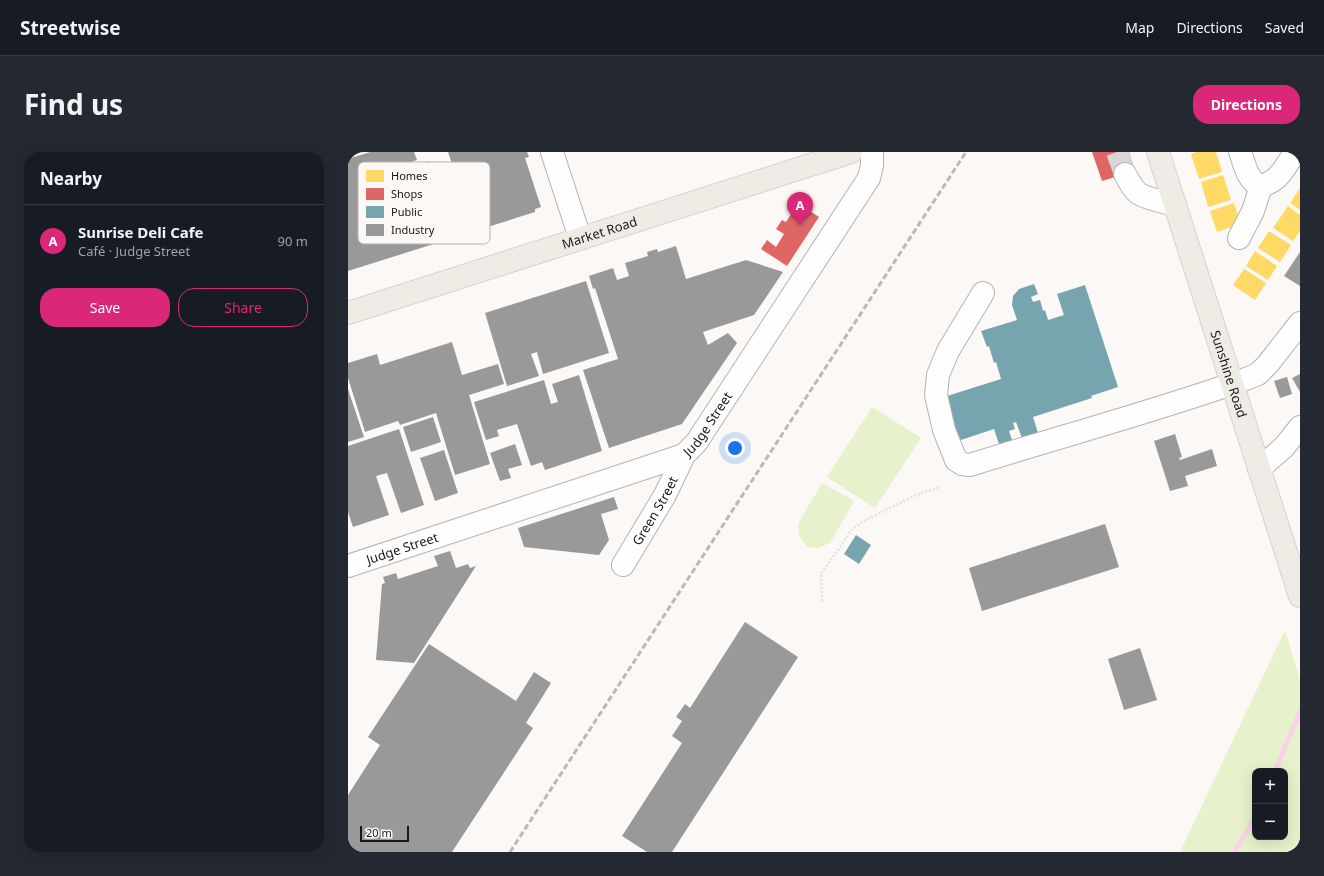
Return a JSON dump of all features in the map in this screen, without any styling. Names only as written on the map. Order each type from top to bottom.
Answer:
[{"type":"main road","name":"Market Road","points":[[348,313],[851,152]]},
{"type":"main road","name":"Sunshine Road","points":[[1158,152],[1300,596]]},
{"type":"street","points":[[552,152],[580,238]]},
{"type":"street","name":"Judge Street","points":[[348,566],[684,455],[696,443],[869,178],[872,165],[872,152]]},
{"type":"street","points":[[1240,152],[1251,179],[1255,184],[1262,186],[1274,181],[1280,175],[1295,152]]},
{"type":"street","points":[[1125,174],[1138,193],[1175,206]]},
{"type":"street","points":[[1239,238],[1253,211],[1262,186]]},
{"type":"street","points":[[983,293],[948,352],[938,375],[936,395],[944,430],[956,460],[962,464],[970,465],[1125,418],[1232,384],[1258,374],[1268,364],[1300,323]]},
{"type":"street","points":[[1259,469],[1284,447],[1300,428]]},
{"type":"street","name":"Green Street","points":[[623,564],[665,495],[684,455]]},
{"type":"path","points":[[822,601],[821,574],[851,531],[860,523],[916,495],[940,487]]},
{"type":"green space","points":[[872,407],[921,438],[875,508],[827,477]]},
{"type":"green space","points":[[822,483],[854,501],[830,543],[818,548],[807,547],[799,536],[798,524]]},
{"type":"green space","points":[[1285,630],[1300,680],[1300,842],[1295,852],[1180,852]]},
{"type":"building: Homes","points":[[1197,152],[1216,152],[1222,172],[1199,179],[1191,154]]},
{"type":"building: Homes","points":[[1223,175],[1231,200],[1208,207],[1201,182]]},
{"type":"building: Homes","points":[[1300,188],[1300,210],[1290,203]]},
{"type":"building: Homes","points":[[1234,203],[1241,224],[1217,232],[1210,211]]},
{"type":"building: Homes","points":[[1288,206],[1300,215],[1300,231],[1293,241],[1273,228]]},
{"type":"building: Homes","points":[[1269,231],[1291,245],[1280,262],[1258,248]]},
{"type":"building: Homes","points":[[1255,251],[1277,266],[1268,280],[1246,266]]},
{"type":"building: Homes","points":[[1244,269],[1266,283],[1255,300],[1233,285]]},
{"type":"building: Shops","points":[[1092,152],[1129,152],[1135,171],[1102,181]]},
{"type":"building: Shops","points":[[798,203],[819,217],[787,266],[761,249],[767,240],[776,247],[784,234],[776,229],[782,220],[786,222]]},
{"type":"building: Public","points":[[1034,284],[1038,294],[1031,297],[1033,302],[1040,300],[1043,311],[1045,310],[1048,320],[1064,315],[1057,294],[1085,285],[1118,387],[1091,396],[1092,398],[1033,417],[1038,433],[1022,438],[1016,422],[1013,423],[1015,429],[1009,431],[1013,443],[1007,444],[1006,442],[999,444],[994,429],[958,441],[944,397],[1001,379],[996,362],[994,363],[989,346],[987,347],[981,331],[1017,320],[1012,305],[1013,296],[1019,289]]},
{"type":"building: Public","points":[[856,535],[871,545],[859,564],[844,554]]},
{"type":"building: Industry","points":[[370,152],[414,152],[417,160],[411,162],[358,162],[358,244],[434,244],[348,271],[348,159]]},
{"type":"building: Industry","points":[[448,152],[527,152],[529,157],[525,158],[541,207],[535,209],[535,212],[490,226],[490,162],[451,162]]},
{"type":"building: Industry","points":[[676,246],[686,279],[746,260],[783,272],[754,315],[703,332],[708,345],[728,333],[737,343],[682,424],[609,448],[583,370],[618,359],[595,288],[593,289],[589,276],[613,268],[617,280],[629,276],[625,263],[648,256],[647,252],[657,249],[658,252]]},
{"type":"building: Industry","points":[[1300,252],[1300,286],[1284,276]]},
{"type":"building: Industry","points":[[586,281],[609,353],[543,374],[537,352],[531,354],[539,376],[507,386],[485,313]]},
{"type":"building: Industry","points":[[452,342],[462,375],[498,364],[504,384],[469,395],[490,464],[455,475],[436,413],[400,425],[398,421],[365,432],[348,378],[348,363],[377,354],[380,365]]},
{"type":"building: Industry","points":[[1300,374],[1300,392],[1292,378]]},
{"type":"building: Industry","points":[[579,375],[602,451],[545,470],[542,462],[531,466],[517,424],[497,430],[499,436],[486,440],[474,402],[544,380],[551,404],[558,402],[552,384]]},
{"type":"building: Industry","points":[[1287,377],[1292,394],[1280,398],[1274,381]]},
{"type":"building: Industry","points":[[348,389],[364,437],[348,442]]},
{"type":"building: Industry","points":[[433,417],[441,442],[411,452],[403,427]]},
{"type":"building: Industry","points":[[399,429],[424,505],[401,513],[387,473],[376,476],[389,515],[353,527],[348,512],[348,446]]},
{"type":"building: Industry","points":[[1175,434],[1182,457],[1179,458],[1180,460],[1212,449],[1217,466],[1185,476],[1188,486],[1170,491],[1154,441]]},
{"type":"building: Industry","points":[[515,444],[522,465],[508,469],[511,478],[500,481],[490,453]]},
{"type":"building: Industry","points":[[444,450],[458,493],[435,501],[420,458]]},
{"type":"building: Industry","points":[[614,497],[618,509],[601,514],[609,540],[599,555],[524,547],[518,528]]},
{"type":"building: Industry","points":[[1105,524],[1119,567],[982,611],[969,568]]},
{"type":"building: Industry","points":[[450,551],[456,568],[468,564],[470,568],[476,566],[414,663],[376,660],[382,584],[385,583],[383,577],[396,573],[398,579],[438,566],[434,556]]},
{"type":"building: Industry","points":[[745,622],[798,657],[672,852],[647,852],[622,836],[682,743],[672,736],[682,721],[676,717],[685,704],[690,708]]},
{"type":"building: Industry","points":[[429,644],[516,701],[534,672],[551,683],[526,723],[533,728],[452,852],[348,852],[348,795],[380,745],[368,737]]},
{"type":"building: Industry","points":[[1140,648],[1157,700],[1124,710],[1108,659]]},
{"type":"waterway","points":[[1276,768],[1300,711]]},
{"type":"waterway","points":[[1235,852],[1252,822]]},
{"type":"tunnel","points":[[1117,152],[1125,174]]},
{"type":"railway","points":[[510,852],[966,152]]},
{"type":"place","name":"Sunrise Deli Cafe","points":[[800,225]]}]
